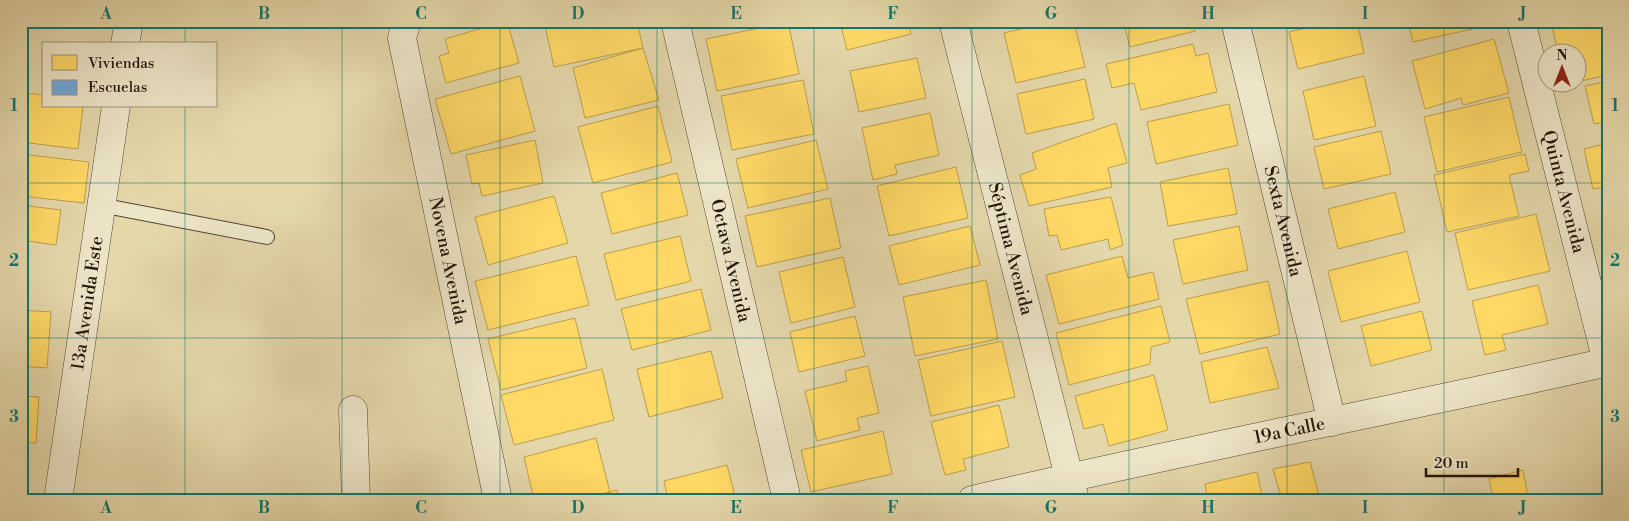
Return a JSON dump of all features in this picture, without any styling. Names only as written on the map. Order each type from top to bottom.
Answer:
[{"type":"street","points":[[125,42],[129,21]]},
{"type":"street","name":"Novena Avenida","points":[[407,21],[402,38],[498,500]]},
{"type":"street","name":"Octava Avenida","points":[[675,21],[787,500]]},
{"type":"street","name":"Séptima Avenida","points":[[953,21],[1073,488]]},
{"type":"street","name":"Sexta Avenida","points":[[1235,21],[1332,422]]},
{"type":"street","name":"Quinta Avenida","points":[[1521,21],[1608,363]]},
{"type":"street","name":"13a Avenida Este","points":[[58,500],[116,108]]},
{"type":"street","name":"19a Calle","points":[[972,500],[1073,488],[1332,422],[1608,363]]},
{"type":"street","points":[[353,410],[356,500]]},
{"type":"lane","points":[[100,205],[267,237]]},
{"type":"building: Viviendas","points":[[507,21],[519,63],[446,83],[439,56],[449,53],[445,39]]},
{"type":"building: Viviendas","points":[[544,21],[637,21],[643,48],[554,67]]},
{"type":"building: Viviendas","points":[[700,21],[736,21],[702,29]]},
{"type":"building: Viviendas","points":[[840,21],[908,21],[911,34],[847,50]]},
{"type":"building: Viviendas","points":[[1055,21],[1074,21],[1085,67],[1016,83],[1004,33]]},
{"type":"building: Viviendas","points":[[1123,21],[1192,21],[1195,31],[1130,47]]},
{"type":"building: Viviendas","points":[[1335,21],[1357,21],[1364,53],[1298,69],[1289,32]]},
{"type":"building: Viviendas","points":[[1408,21],[1475,21],[1477,28],[1413,42]]},
{"type":"building: Viviendas","points":[[1572,21],[1608,21],[1608,75],[1586,80],[1586,42],[1556,42],[1552,26]]},
{"type":"building: Viviendas","points":[[788,22],[799,74],[717,91],[706,39]]},
{"type":"building: Viviendas","points":[[1494,39],[1509,93],[1463,105],[1461,98],[1425,109],[1412,61]]},
{"type":"building: Viviendas","points":[[1193,44],[1196,56],[1208,53],[1217,92],[1141,110],[1134,83],[1112,88],[1106,64]]},
{"type":"building: Viviendas","points":[[643,48],[659,100],[585,118],[573,68]]},
{"type":"building: Viviendas","points":[[917,58],[926,98],[859,112],[850,71]]},
{"type":"building: Viviendas","points":[[520,76],[535,131],[451,154],[435,99]]},
{"type":"building: Viviendas","points":[[1364,76],[1376,126],[1314,140],[1303,91]]},
{"type":"building: Viviendas","points":[[1085,79],[1094,119],[1026,134],[1017,94]]},
{"type":"building: Viviendas","points":[[803,80],[814,134],[732,150],[721,96]]},
{"type":"building: Viviendas","points":[[1608,81],[1608,121],[1594,124],[1586,86]]},
{"type":"building: Viviendas","points":[[25,93],[42,95],[42,108],[83,108],[78,149],[21,142]]},
{"type":"building: Viviendas","points":[[1509,97],[1522,152],[1437,172],[1424,117]]},
{"type":"building: Viviendas","points":[[1229,104],[1238,145],[1156,164],[1147,122]]},
{"type":"building: Viviendas","points":[[658,106],[672,162],[593,183],[578,127]]},
{"type":"building: Viviendas","points":[[930,113],[939,155],[895,165],[897,174],[873,180],[862,128]]},
{"type":"building: Viviendas","points":[[1116,123],[1127,163],[1108,168],[1112,187],[1029,206],[1020,175],[1036,169],[1032,153]]},
{"type":"building: Viviendas","points":[[1381,131],[1391,174],[1324,189],[1314,147]]},
{"type":"building: Viviendas","points":[[535,140],[543,183],[482,196],[479,183],[472,184],[466,155]]},
{"type":"building: Viviendas","points":[[816,140],[828,189],[748,208],[736,159]]},
{"type":"building: Viviendas","points":[[1608,143],[1608,186],[1593,189],[1584,149]]},
{"type":"building: Viviendas","points":[[21,154],[89,162],[84,203],[21,196]]},
{"type":"building: Viviendas","points":[[1525,154],[1529,171],[1509,175],[1519,216],[1447,232],[1434,175]]},
{"type":"building: Viviendas","points":[[956,167],[968,218],[889,236],[877,186]]},
{"type":"building: Viviendas","points":[[1228,168],[1237,214],[1168,226],[1160,182]]},
{"type":"building: Viviendas","points":[[677,173],[688,215],[612,234],[601,193]]},
{"type":"building: Viviendas","points":[[1395,192],[1405,232],[1338,249],[1328,209]]},
{"type":"building: Viviendas","points":[[554,196],[568,243],[488,265],[475,217]]},
{"type":"building: Viviendas","points":[[1111,197],[1123,245],[1110,250],[1108,239],[1061,250],[1057,235],[1049,236],[1044,209]]},
{"type":"building: Viviendas","points":[[830,198],[841,248],[757,267],[745,216]]},
{"type":"building: Viviendas","points":[[21,205],[61,210],[56,245],[21,240]]},
{"type":"building: Viviendas","points":[[1608,205],[1608,235],[1602,207]]},
{"type":"building: Viviendas","points":[[1536,214],[1550,271],[1468,290],[1455,233]]},
{"type":"building: Viviendas","points":[[970,226],[980,265],[899,285],[889,246]]},
{"type":"building: Viviendas","points":[[1239,226],[1248,270],[1183,284],[1173,240]]},
{"type":"building: Viviendas","points":[[680,236],[691,281],[616,300],[604,254]]},
{"type":"building: Viviendas","points":[[1407,251],[1420,302],[1341,322],[1328,271]]},
{"type":"building: Viviendas","points":[[576,256],[589,305],[488,330],[475,281]]},
{"type":"building: Viviendas","points":[[1122,256],[1128,278],[1153,272],[1159,299],[1059,324],[1046,275]]},
{"type":"building: Viviendas","points":[[843,257],[855,307],[791,323],[779,272]]},
{"type":"building: Viviendas","points":[[986,280],[998,339],[915,356],[903,297]]},
{"type":"building: Viviendas","points":[[1268,281],[1280,334],[1200,354],[1186,299]]},
{"type":"building: Viviendas","points":[[1538,285],[1548,324],[1502,335],[1506,350],[1485,355],[1472,301]]},
{"type":"building: Viviendas","points":[[701,289],[711,330],[632,350],[621,309]]},
{"type":"building: Viviendas","points":[[1161,306],[1170,342],[1151,347],[1150,364],[1069,385],[1056,333]]},
{"type":"building: Viviendas","points":[[21,310],[51,312],[47,368],[21,366]]},
{"type":"building: Viviendas","points":[[1422,311],[1432,350],[1371,366],[1361,326]]},
{"type":"building: Viviendas","points":[[855,316],[865,356],[799,372],[790,332]]},
{"type":"building: Viviendas","points":[[575,318],[587,368],[501,390],[488,339]]},
{"type":"building: Viviendas","points":[[1002,341],[1015,397],[931,416],[918,360]]},
{"type":"building: Viviendas","points":[[1267,347],[1279,388],[1210,403],[1201,362]]},
{"type":"building: Viviendas","points":[[711,351],[723,398],[649,417],[637,369]]},
{"type":"building: Viviendas","points":[[868,366],[879,413],[857,418],[860,430],[817,441],[805,391],[847,381],[845,371]]},
{"type":"building: Viviendas","points":[[602,369],[614,420],[514,445],[501,395]]},
{"type":"building: Viviendas","points":[[1154,375],[1168,430],[1109,446],[1103,424],[1084,429],[1075,396]]},
{"type":"building: Viviendas","points":[[21,396],[39,397],[36,443],[21,442]]},
{"type":"building: Viviendas","points":[[999,405],[1009,447],[963,459],[966,470],[945,475],[931,422]]},
{"type":"building: Viviendas","points":[[883,431],[892,474],[811,492],[801,450]]},
{"type":"building: Viviendas","points":[[596,438],[610,492],[578,500],[534,500],[524,457]]},
{"type":"building: Viviendas","points":[[1310,462],[1320,500],[1282,500],[1273,469]]},
{"type":"building: Viviendas","points":[[727,465],[736,500],[668,500],[664,481]]},
{"type":"building: Viviendas","points":[[1523,470],[1528,496],[1508,500],[1493,500],[1489,479]]},
{"type":"building: Viviendas","points":[[1257,472],[1263,500],[1208,500],[1205,484]]},
{"type":"building: Viviendas","points":[[617,490],[619,500],[578,500],[610,492]]},
{"type":"building: Escuelas","points":[[307,21],[341,21],[340,26]]}]
